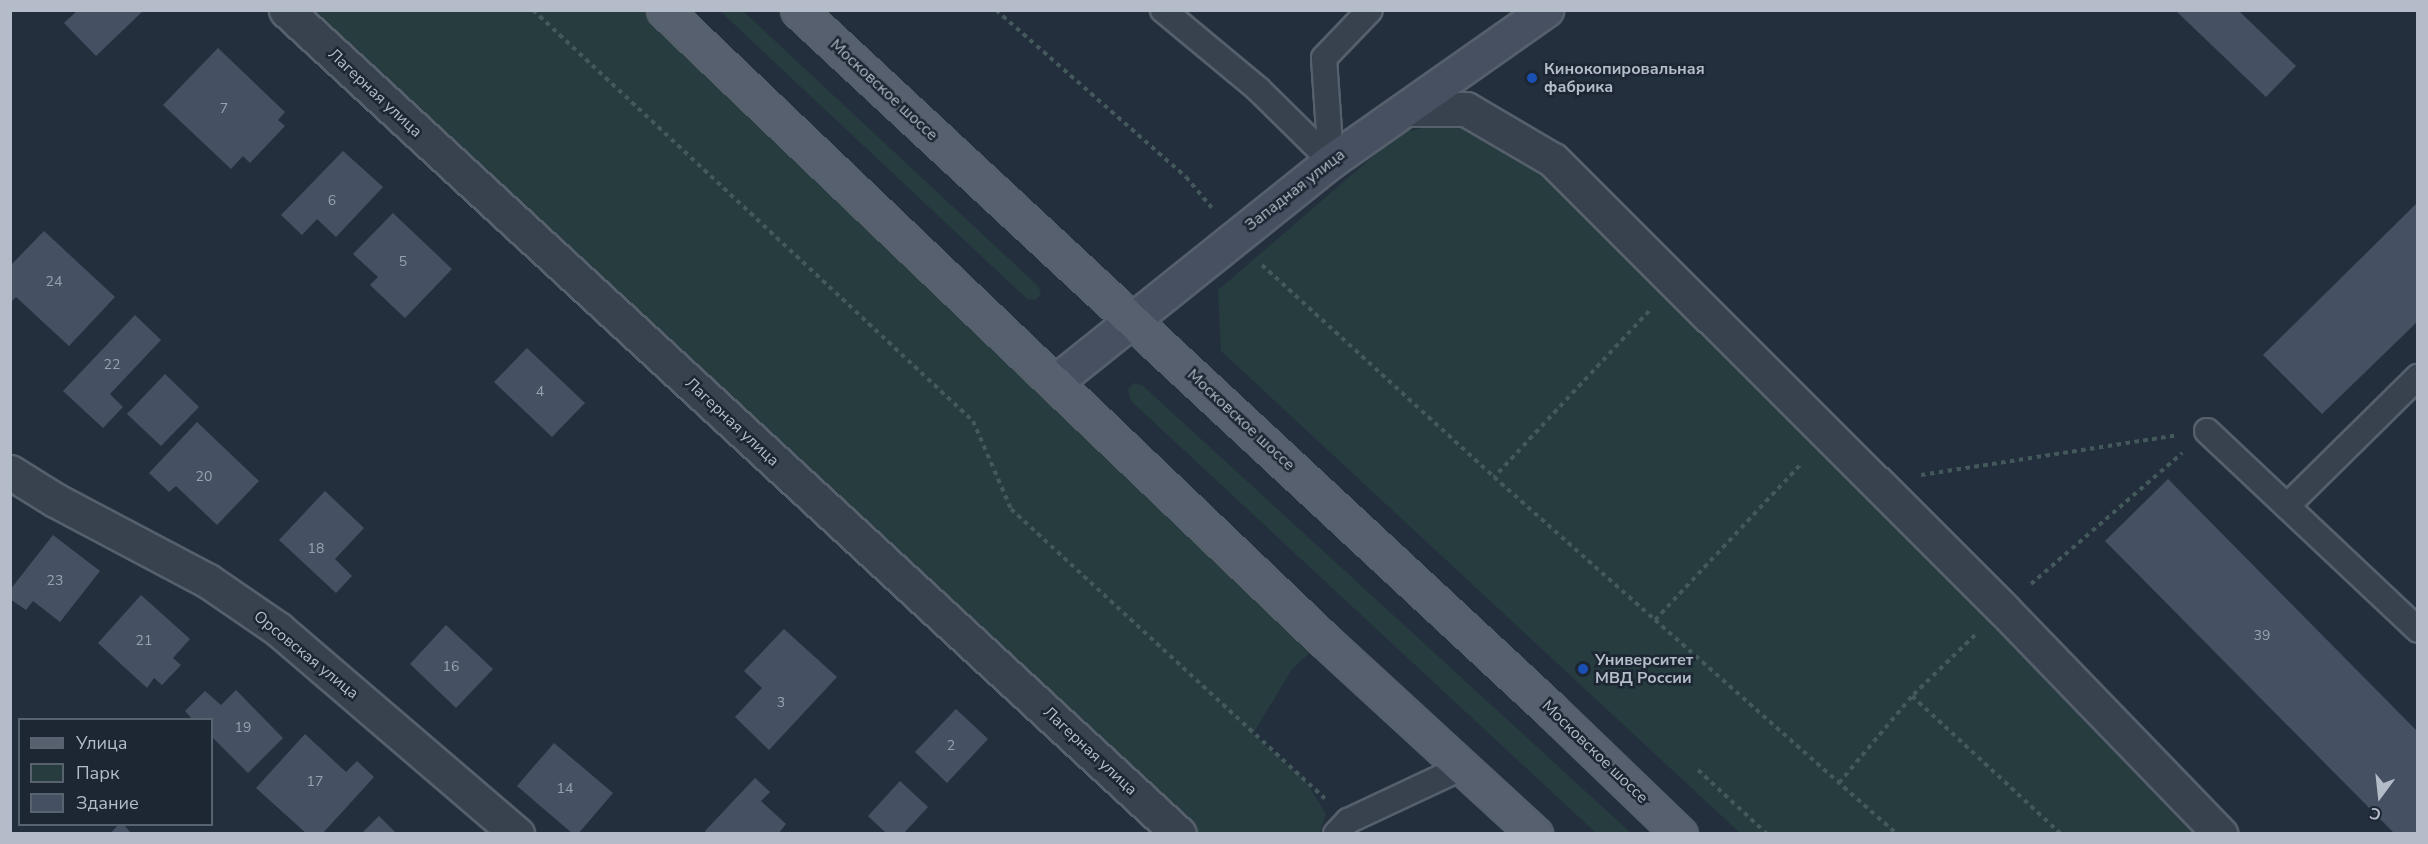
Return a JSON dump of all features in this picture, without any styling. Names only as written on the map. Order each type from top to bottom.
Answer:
[{"type":"main road","points":[[664,10],[1461,768],[1535,834]]},
{"type":"main road","name":"Московское шоссе","points":[[815,16],[1134,321],[1680,834]]},
{"type":"street","name":"Лагерная улица","points":[[286,10],[1179,834]]},
{"type":"street","name":"Западная улица","points":[[1055,382],[1331,161],[1546,10]]},
{"type":"street","points":[[1406,109],[1466,109],[1553,160],[1674,284],[1876,481],[2220,834]]},
{"type":"street","name":"Орсовская улица","points":[[10,472],[55,500],[208,581],[278,629],[517,834]]},
{"type":"lane","points":[[1163,10],[1258,89],[1331,161]]},
{"type":"lane","points":[[1331,161],[1324,58],[1370,10]]},
{"type":"lane","points":[[2287,506],[2418,377]]},
{"type":"lane","points":[[2207,431],[2418,630]]},
{"type":"lane","points":[[1342,828],[1461,768]]},
{"type":"path","points":[[533,10],[973,421],[1011,508],[1342,828]]},
{"type":"path","points":[[1674,284],[1494,477],[1897,834]]},
{"type":"path","points":[[1876,481],[2207,431]]},
{"type":"path","points":[[1655,620],[1829,435]]},
{"type":"path","points":[[1839,783],[1912,696]]},
{"type":"path","points":[[1698,770],[1767,834]]},
{"type":"green space","points":[[286,11],[646,11],[1055,382],[1324,640],[1292,669],[1253,734],[1305,780],[1326,814],[1320,833],[1179,833]]},
{"type":"green space","points":[[720,11],[743,11],[1038,286],[1041,294],[1036,300],[1027,299]]},
{"type":"green space","points":[[1450,122],[1543,176],[1820,444],[2192,833],[1740,833],[1221,351],[1218,290],[1400,133]]},
{"type":"green space","points":[[1134,383],[1142,385],[1631,833],[1596,833],[1131,401],[1128,389]]},
{"type":"building","points":[[78,10],[144,10],[96,56],[64,23]]},
{"type":"building","points":[[2175,10],[2238,10],[2296,66],[2266,97]]},
{"type":"building","points":[[218,48],[285,112],[278,120],[285,126],[250,163],[243,156],[231,169],[163,105]]},
{"type":"building","points":[[343,151],[383,187],[336,237],[317,219],[302,235],[281,215]]},
{"type":"building","points":[[2418,202],[2418,321],[2322,414],[2263,355]]},
{"type":"building","points":[[393,213],[452,269],[405,318],[370,285],[378,277],[353,254]]},
{"type":"building","points":[[44,231],[115,297],[69,346],[16,297],[10,303],[10,266]]},
{"type":"building","points":[[135,315],[161,340],[110,394],[123,407],[103,428],[63,391]]},
{"type":"building","points":[[527,348],[585,403],[552,437],[494,382]]},
{"type":"building","points":[[165,374],[199,407],[161,446],[127,414]]},
{"type":"building","points":[[197,422],[259,481],[217,525],[176,486],[169,492],[149,473]]},
{"type":"building","points":[[2168,479],[2418,732],[2418,834],[2395,834],[2105,541]]},
{"type":"building","points":[[325,491],[364,528],[335,559],[352,576],[336,593],[279,540]]},
{"type":"building","points":[[53,535],[100,571],[60,622],[33,601],[26,610],[10,599],[10,590]]},
{"type":"building","points":[[141,595],[190,639],[173,658],[181,665],[162,685],[154,678],[147,688],[98,643]]},
{"type":"building","points":[[446,625],[493,669],[456,708],[410,664]]},
{"type":"building","points":[[784,629],[837,677],[769,750],[735,717],[762,688],[744,671]]},
{"type":"building","points":[[236,690],[283,738],[248,773],[213,738],[213,718],[191,718],[185,711],[205,691],[221,705]]},
{"type":"building","points":[[956,709],[988,739],[947,783],[915,752]]},
{"type":"building","points":[[305,734],[346,772],[357,761],[374,777],[322,834],[307,834],[256,788]]},
{"type":"building","points":[[554,743],[613,793],[578,834],[573,834],[517,786]]},
{"type":"building","points":[[755,778],[770,792],[761,801],[786,824],[778,834],[707,834],[705,831]]},
{"type":"building","points":[[900,781],[928,807],[903,834],[887,834],[868,816]]},
{"type":"building","points":[[379,816],[397,834],[361,834]]},
{"type":"building","points":[[117,826],[125,826],[132,834],[110,834]]},
{"type":"place","name":"Кинокопировальная фабрика","points":[[1532,78]]},
{"type":"place","name":"Университет МВД России","points":[[1583,669]]}]
